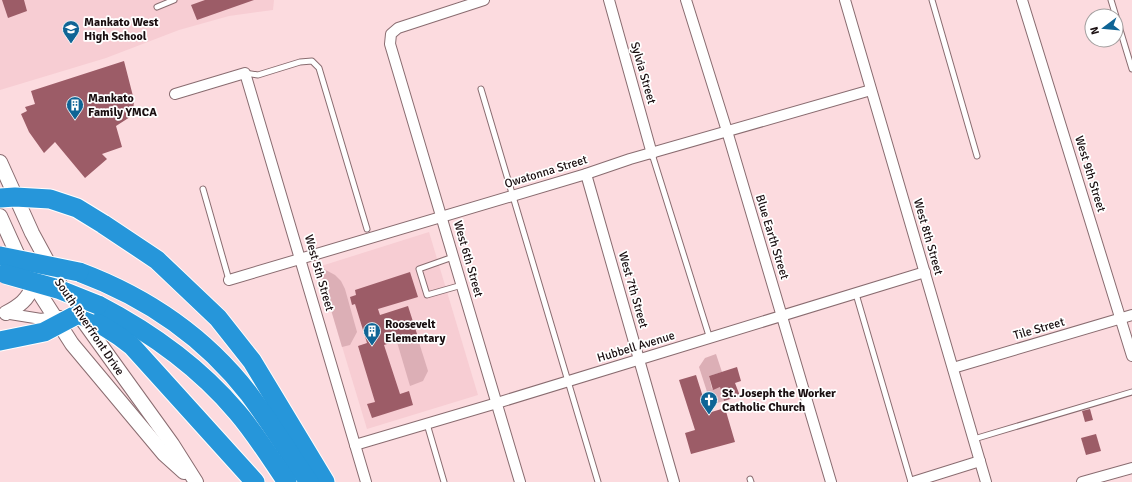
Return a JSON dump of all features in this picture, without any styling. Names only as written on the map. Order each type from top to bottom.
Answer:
[{"type":"highway","points":[[7,198],[50,200],[77,208],[157,260],[218,318],[239,342],[252,361],[324,482]]},
{"type":"highway","points":[[0,256],[79,272],[107,282],[168,316],[195,337],[222,363],[249,394],[309,482]]},
{"type":"highway","points":[[3,274],[58,289],[98,305],[154,338],[188,364],[238,413],[287,482]]},
{"type":"highway","points":[[0,341],[44,332],[56,320],[78,314],[116,333],[132,346],[254,482]]},
{"type":"main road","name":"South Riverfront Drive","points":[[0,162],[7,198],[57,281],[78,314],[172,444],[195,482]]},
{"type":"main road","name":"South Riverfront Drive","points":[[0,216],[17,255],[33,285],[72,344],[164,454],[195,482]]},
{"type":"main road","points":[[3,313],[24,302],[30,294],[33,285]]},
{"type":"street","name":"West 6th Street","points":[[484,0],[398,28],[391,34],[390,44],[520,482]]},
{"type":"street","name":"Sylvia Street","points":[[609,0],[652,154]]},
{"type":"street","name":"Blue Earth Street","points":[[686,0],[728,131],[831,482]]},
{"type":"street","name":"West 8th Street","points":[[845,0],[986,482]]},
{"type":"street","name":"West 9th Street","points":[[1022,0],[1132,356]]},
{"type":"street","points":[[175,94],[245,73]]},
{"type":"street","name":"West 5th Street","points":[[245,73],[301,258],[366,482]]},
{"type":"street","name":"Owatonna Street","points":[[229,280],[586,174],[630,159],[652,154],[871,90]]},
{"type":"street","name":"West 7th Street","points":[[586,174],[674,482]]},
{"type":"street","name":"Hubbell Avenue","points":[[355,445],[497,404],[925,272]]},
{"type":"street","points":[[3,313],[56,320]]},
{"type":"street","name":"Tile Street","points":[[953,368],[1132,315]]},
{"type":"street","points":[[912,482],[980,461]]},
{"type":"street","points":[[1082,482],[1132,468]]},
{"type":"lane","points":[[157,7],[174,0]]},
{"type":"lane","points":[[932,0],[977,156]]},
{"type":"lane","points":[[1111,0],[1132,70]]},
{"type":"lane","points":[[245,73],[258,75],[300,62],[312,61],[319,68],[367,229]]},
{"type":"lane","points":[[481,89],[598,482]]},
{"type":"lane","points":[[652,154],[710,338]]},
{"type":"lane","points":[[203,189],[229,280]]},
{"type":"lane","points":[[454,257],[419,269],[427,295],[462,285]]},
{"type":"lane","points":[[856,294],[912,482]]},
{"type":"lane","points":[[974,439],[1132,392]]},
{"type":"lane","points":[[427,424],[444,482]]},
{"type":"shaded area","name":"Mankato West High School","points":[[0,0],[274,0],[273,10],[229,16],[179,30],[106,58],[0,90]]},
{"type":"shaded area","points":[[429,232],[478,395],[367,429],[318,267]]},
{"type":"shaded area","points":[[322,268],[335,275],[341,281],[345,289],[357,332],[350,345],[342,347],[319,269]]},
{"type":"shaded area","points":[[417,336],[428,371],[423,381],[410,386],[397,342]]},
{"type":"shaded area","points":[[716,354],[722,372],[709,376],[712,389],[720,387],[724,401],[717,403],[712,402],[709,398],[699,367],[705,358]]},
{"type":"building","points":[[2,0],[24,0],[27,11],[8,18]]},
{"type":"building","points":[[205,0],[254,0],[197,20],[191,5]]},
{"type":"building","name":"Mankato Family YMCA","points":[[124,61],[134,100],[133,113],[130,117],[116,126],[122,147],[102,154],[107,159],[85,178],[55,142],[44,153],[29,132],[21,114],[27,111],[25,107],[35,104],[31,91]]},
{"type":"building","name":"Roosevelt Elementary","points":[[410,272],[418,297],[378,309],[380,315],[408,306],[417,334],[384,345],[400,394],[409,391],[413,405],[372,418],[367,404],[375,402],[358,346],[367,343],[355,304],[352,305],[350,297],[356,295],[355,290]]},
{"type":"building","points":[[737,367],[741,381],[735,383],[740,396],[724,401],[720,387],[713,390],[709,376]]},
{"type":"building","name":"St. Joseph the Worker Catholic Church","points":[[696,375],[708,413],[725,408],[735,442],[691,454],[685,433],[695,430],[679,380]]},
{"type":"building","points":[[1090,409],[1093,420],[1085,422],[1082,411]]},
{"type":"building","points":[[1096,434],[1101,451],[1086,455],[1081,438]]},
{"type":"place","name":"Mankato West High School","points":[[71,44]]},
{"type":"place","name":"Mankato Family YMCA","points":[[75,120]]},
{"type":"place","name":"Roosevelt Elementary","points":[[372,346]]},
{"type":"place","name":"St. Joseph the Worker Catholic Church","points":[[709,415]]}]
